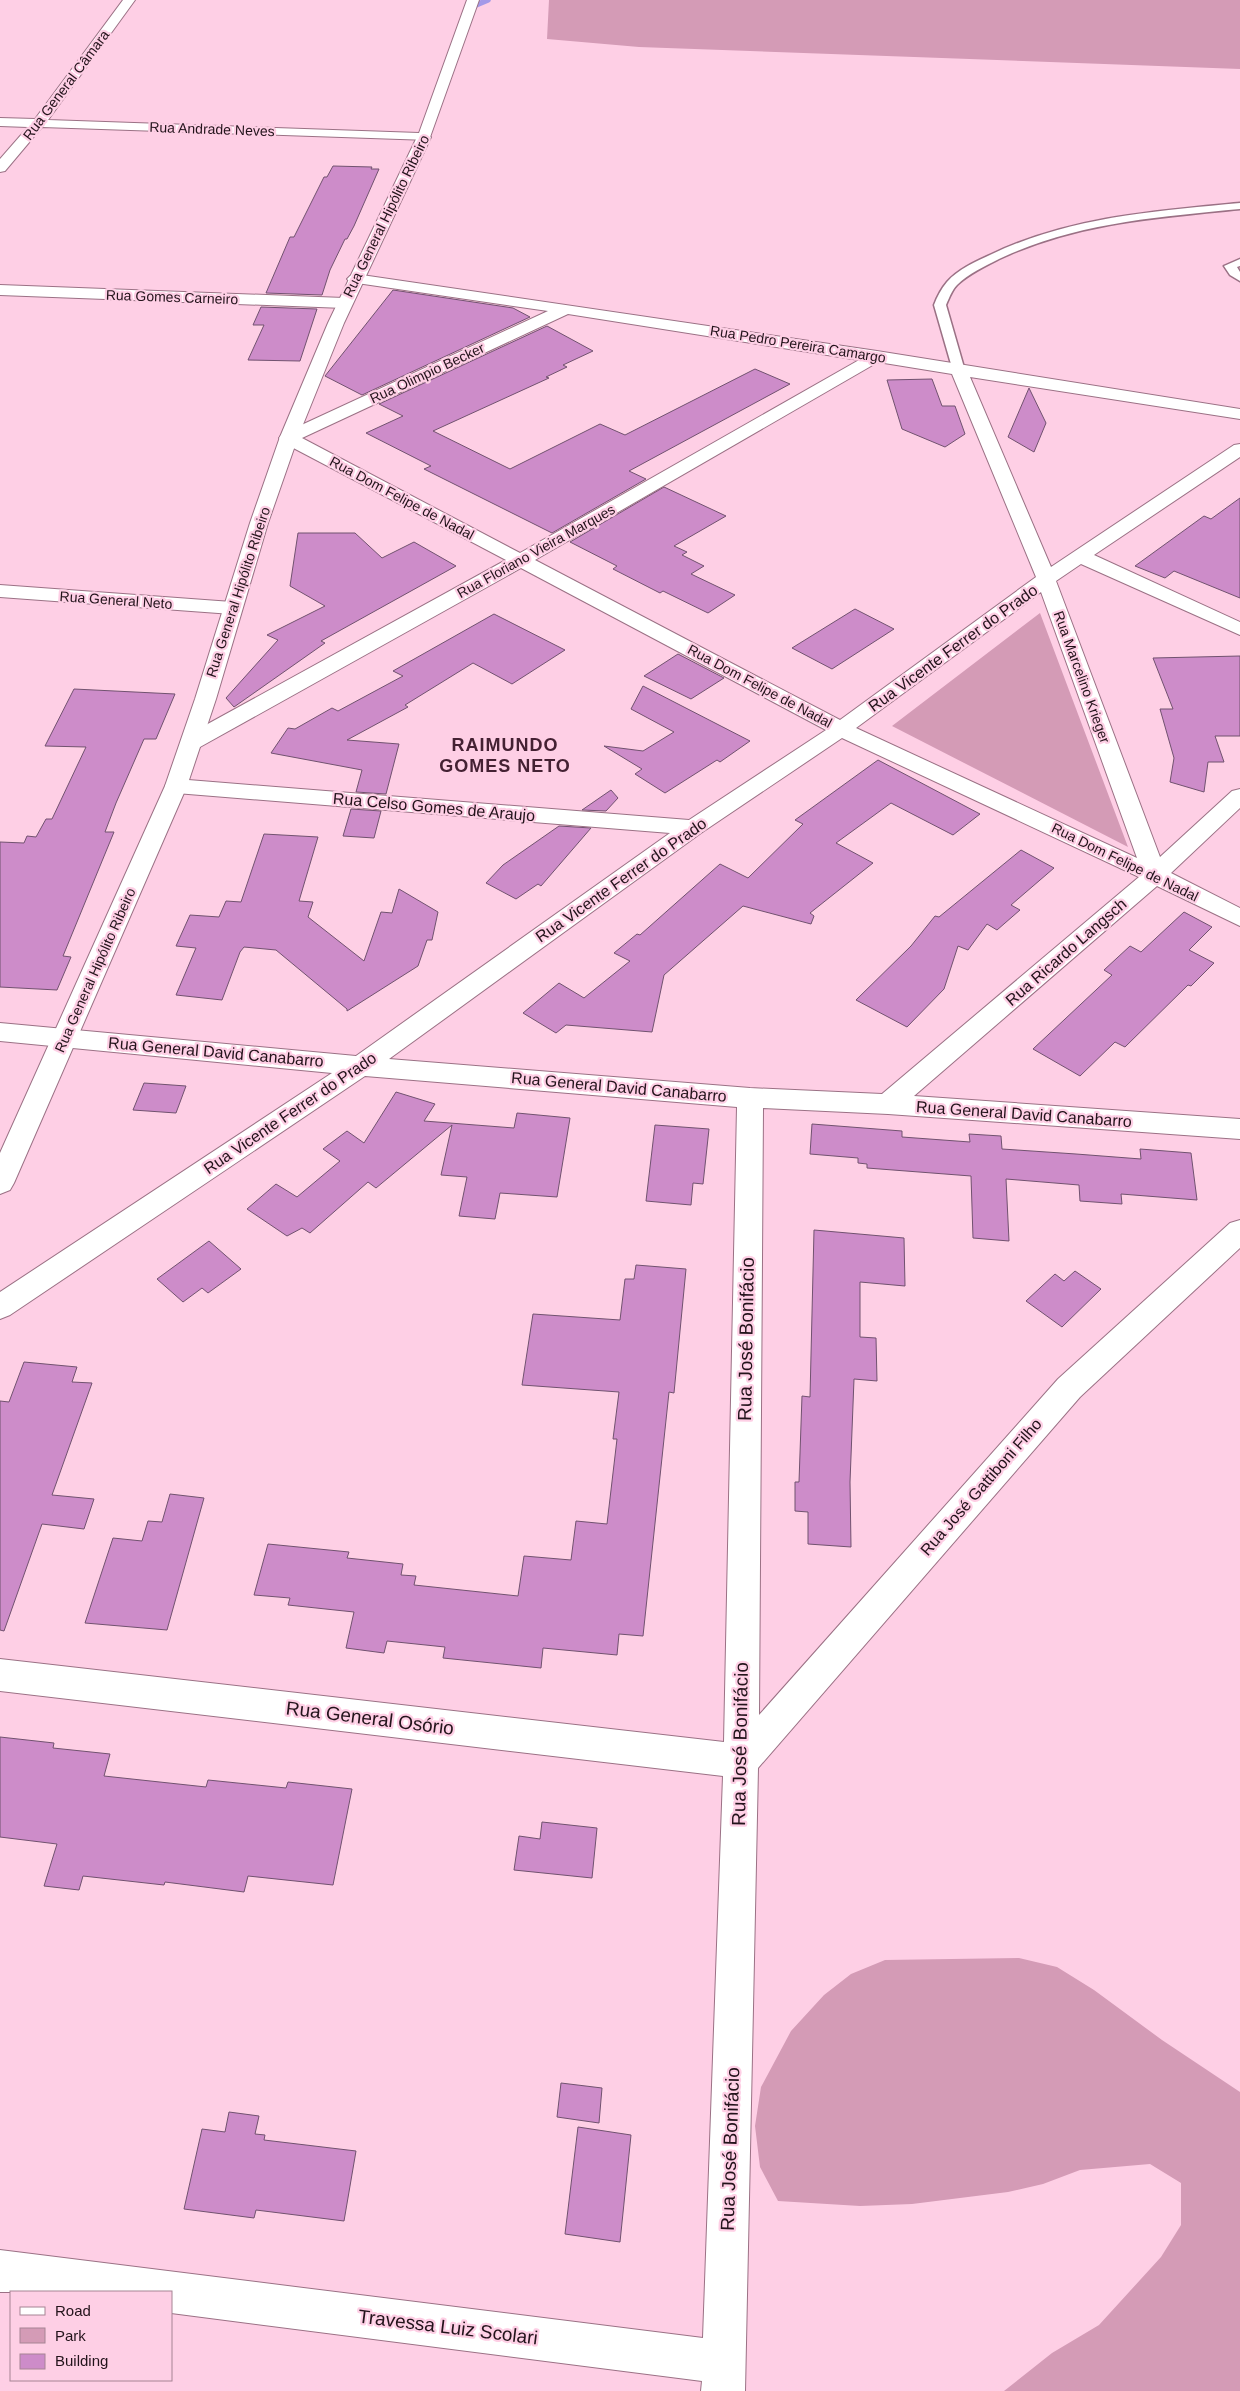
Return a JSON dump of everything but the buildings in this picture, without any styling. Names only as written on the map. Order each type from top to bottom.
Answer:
[{"type":"street","name":"Rua General Câmara","points":[[0,168],[39,123],[129,0]]},
{"type":"street","name":"Rua General Hipólito Ribeiro","points":[[0,1183],[176,786],[192,742],[232,608],[288,438],[344,303],[424,137],[473,0]]},
{"type":"street","name":"Rua Andrade Neves","points":[[0,122],[424,137]]},
{"type":"street","name":"Rua Pedro Pereira Camargo","points":[[355,279],[877,356],[959,371],[1240,414]]},
{"type":"street","name":"Rua Gomes Carneiro","points":[[0,290],[344,303]]},
{"type":"street","name":"Rua Olimpio Becker","points":[[288,438],[566,309]]},
{"type":"street","name":"Rua Floriano Vieira Marques","points":[[192,742],[521,560],[877,356]]},
{"type":"street","name":"Rua Marcelino Krieger","points":[[959,371],[1046,580],[1155,875]]},
{"type":"street","name":"Rua Dom Felipe de Nadal","points":[[288,438],[842,728],[1155,875],[1240,918]]},
{"type":"street","name":"Rua Vicente Ferrer do Prado","points":[[0,1307],[361,1066],[693,828],[842,728],[1080,556],[1240,449]]},
{"type":"street","points":[[1080,556],[1240,629]]},
{"type":"street","name":"Rua General Neto","points":[[0,591],[232,608]]},
{"type":"street","name":"Rua Celso Gomes de Araujo","points":[[176,786],[693,828]]},
{"type":"street","name":"Rua Ricardo Langsch","points":[[888,1104],[1155,875],[1240,796]]},
{"type":"street","name":"Rua General David Canabarro","points":[[0,1032],[361,1066],[750,1098],[888,1104],[1240,1129]]},
{"type":"street","name":"Rua José Bonifácio","points":[[724,2376],[741,1761],[750,1098]]},
{"type":"street","name":"Rua José Gattiboni Filho","points":[[741,1761],[1069,1388],[1240,1231]]},
{"type":"street","name":"Rua General Osório","points":[[0,1675],[741,1761]]},
{"type":"street","name":"Travessa Luiz Scolari","points":[[0,2271],[163,2291]]},
{"type":"street","name":"Travessa Luiz Scolari","points":[[172,2292],[724,2376]]},
{"type":"lane","points":[[959,371],[940,305],[952,283],[975,267],[1008,249],[1056,231],[1117,219],[1240,206]]},
{"type":"lane","points":[[1240,262],[1230,266],[1234,273],[1240,277]]},
{"type":"green space","points":[[549,0],[1240,0],[1240,69],[639,47],[547,39]]},
{"type":"green space","points":[[1040,613],[1128,847],[892,726]]},
{"type":"green space","points":[[1019,1958],[1057,1967],[1094,1990],[1162,2040],[1240,2092],[1240,2391],[1004,2391],[1052,2353],[1099,2325],[1161,2257],[1181,2225],[1181,2183],[1150,2164],[1080,2170],[1043,2184],[1008,2192],[912,2204],[860,2206],[778,2201],[760,2167],[755,2126],[761,2087],[791,2031],[824,1995],[851,1974],[885,1960]]},
{"type":"waterway","points":[[469,8],[488,0]]},
{"type":"district","name":"RAIMUNDO GOMES NETO","points":[[505,755]]}]
